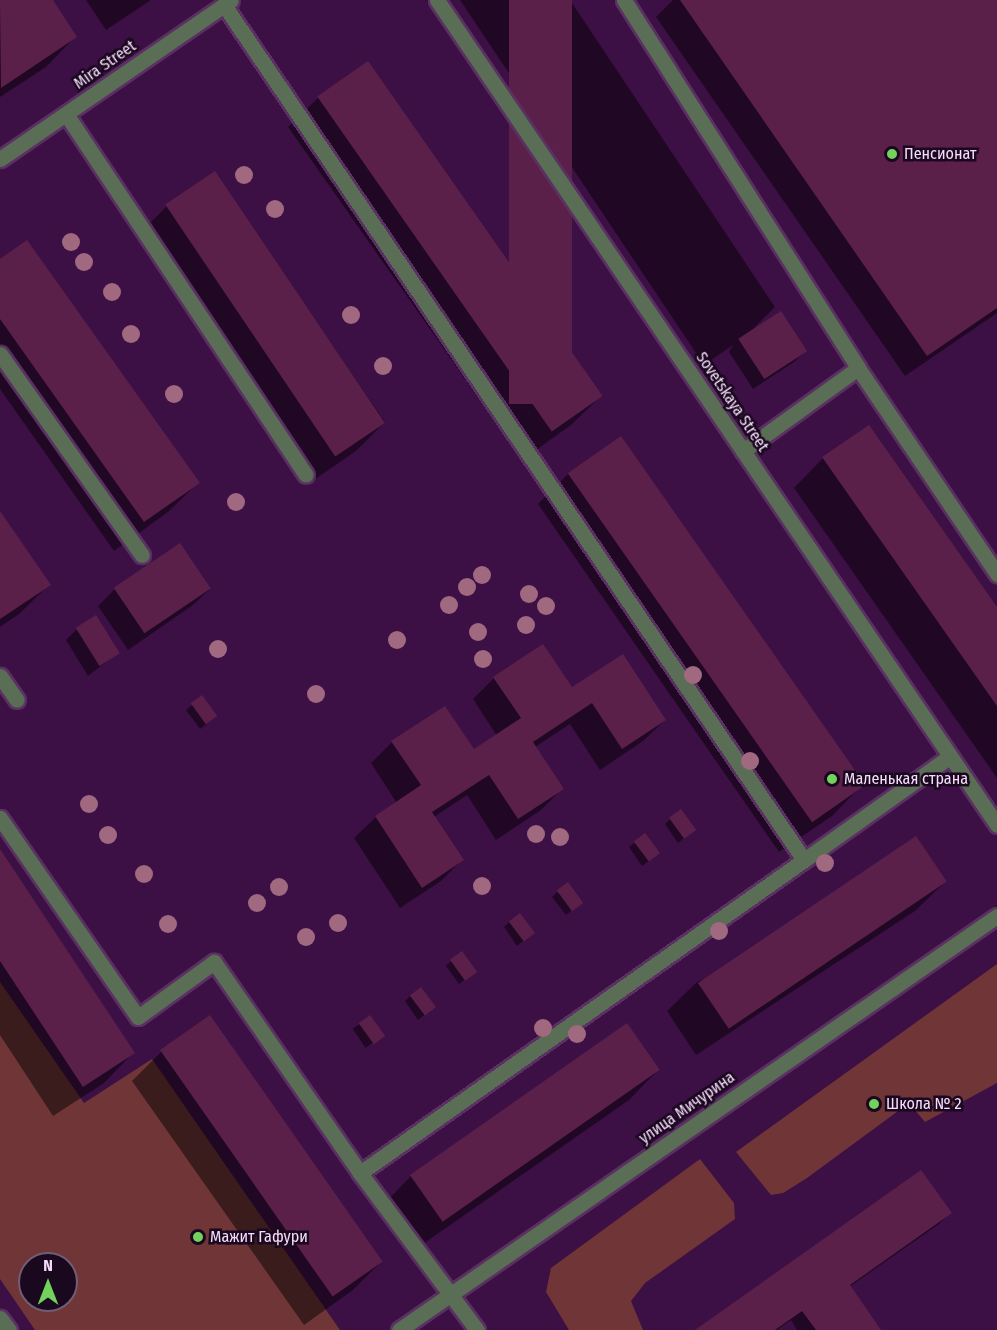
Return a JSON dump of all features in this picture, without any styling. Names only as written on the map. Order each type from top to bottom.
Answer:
[{"type":"street","name":"Sovetskaya Street","points":[[437,0],[997,825]]},
{"type":"street","points":[[624,0],[858,368],[997,574]]},
{"type":"street","points":[[228,2],[804,860]]},
{"type":"street","name":"Mira Street","points":[[0,159],[228,2]]},
{"type":"street","points":[[66,114],[306,476]]},
{"type":"street","points":[[0,354],[142,555]]},
{"type":"street","points":[[743,451],[858,368]]},
{"type":"street","points":[[0,676],[17,700]]},
{"type":"street","points":[[360,1173],[949,757]]},
{"type":"street","points":[[0,818],[138,1017],[214,962],[360,1173],[452,1293],[477,1330]]},
{"type":"street","name":"улица Мичурина","points":[[399,1330],[997,916]]},
{"type":"street","points":[[0,1318],[9,1330]]},
{"type":"shaded area","points":[[997,964],[997,1083],[925,1122],[909,1103],[807,1178],[783,1193],[771,1195],[736,1152]]},
{"type":"shaded area","points":[[0,982],[84,1103],[152,1059],[340,1330],[35,1330],[23,1312],[78,1312],[78,1252],[18,1252],[18,1305],[0,1279]]},
{"type":"shaded area","points":[[700,1159],[734,1203],[735,1219],[645,1283],[631,1301],[643,1330],[569,1330],[546,1292],[551,1268]]},
{"type":"building","points":[[0,0],[53,0],[77,37],[1,88]]},
{"type":"building","points":[[509,0],[572,0],[572,404],[509,404]]},
{"type":"building","name":"Пенсионат","points":[[680,0],[997,0],[997,308],[927,356]]},
{"type":"building","points":[[368,61],[603,396],[552,432],[317,97]]},
{"type":"building","points":[[215,171],[385,423],[335,457],[165,205]]},
{"type":"building","points":[[27,240],[200,483],[144,522],[0,319],[0,259]]},
{"type":"building","points":[[781,311],[807,351],[764,379],[738,339]]},
{"type":"building","points":[[869,425],[997,607],[997,706],[822,457]]},
{"type":"building","points":[[621,436],[865,785],[812,822],[568,473]]},
{"type":"building","points":[[0,511],[51,585],[0,619]]},
{"type":"building","points":[[180,543],[211,589],[144,633],[114,588]]},
{"type":"building","points":[[96,615],[120,653],[99,666],[76,628]]},
{"type":"building","points":[[543,644],[572,687],[623,654],[666,720],[622,749],[592,703],[533,742],[564,789],[518,819],[489,775],[432,812],[464,860],[422,888],[375,816],[421,785],[391,741],[445,706],[474,749],[521,718],[493,677]]},
{"type":"building","points":[[202,695],[217,716],[206,724],[191,703]]},
{"type":"building","points":[[681,809],[696,830],[684,839],[669,818]]},
{"type":"building","points":[[645,833],[660,853],[649,861],[634,841]]},
{"type":"building","points":[[916,836],[947,882],[729,1029],[698,983]]},
{"type":"building","points":[[0,849],[135,1053],[83,1087],[0,961]]},
{"type":"building","points":[[568,882],[583,903],[572,911],[557,890]]},
{"type":"building","points":[[520,913],[535,933],[524,941],[509,921]]},
{"type":"building","points":[[462,951],[477,972],[465,981],[450,960]]},
{"type":"building","points":[[421,987],[436,1007],[425,1015],[410,995]]},
{"type":"building","points":[[210,1015],[383,1262],[333,1297],[160,1050]]},
{"type":"building","points":[[370,1015],[385,1036],[374,1044],[359,1023]]},
{"type":"building","points":[[627,1023],[660,1070],[443,1222],[410,1175]]},
{"type":"building","points":[[921,1170],[952,1213],[850,1285],[881,1330],[816,1330],[802,1311],[775,1330],[695,1330]]},
{"type":"place","name":"Пенсионат","points":[[892,154]]},
{"type":"place","name":"Маленькая страна","points":[[832,779]]},
{"type":"place","name":"Школа № 2","points":[[874,1104]]},
{"type":"place","name":"Мажит Гафури","points":[[198,1237]]}]
